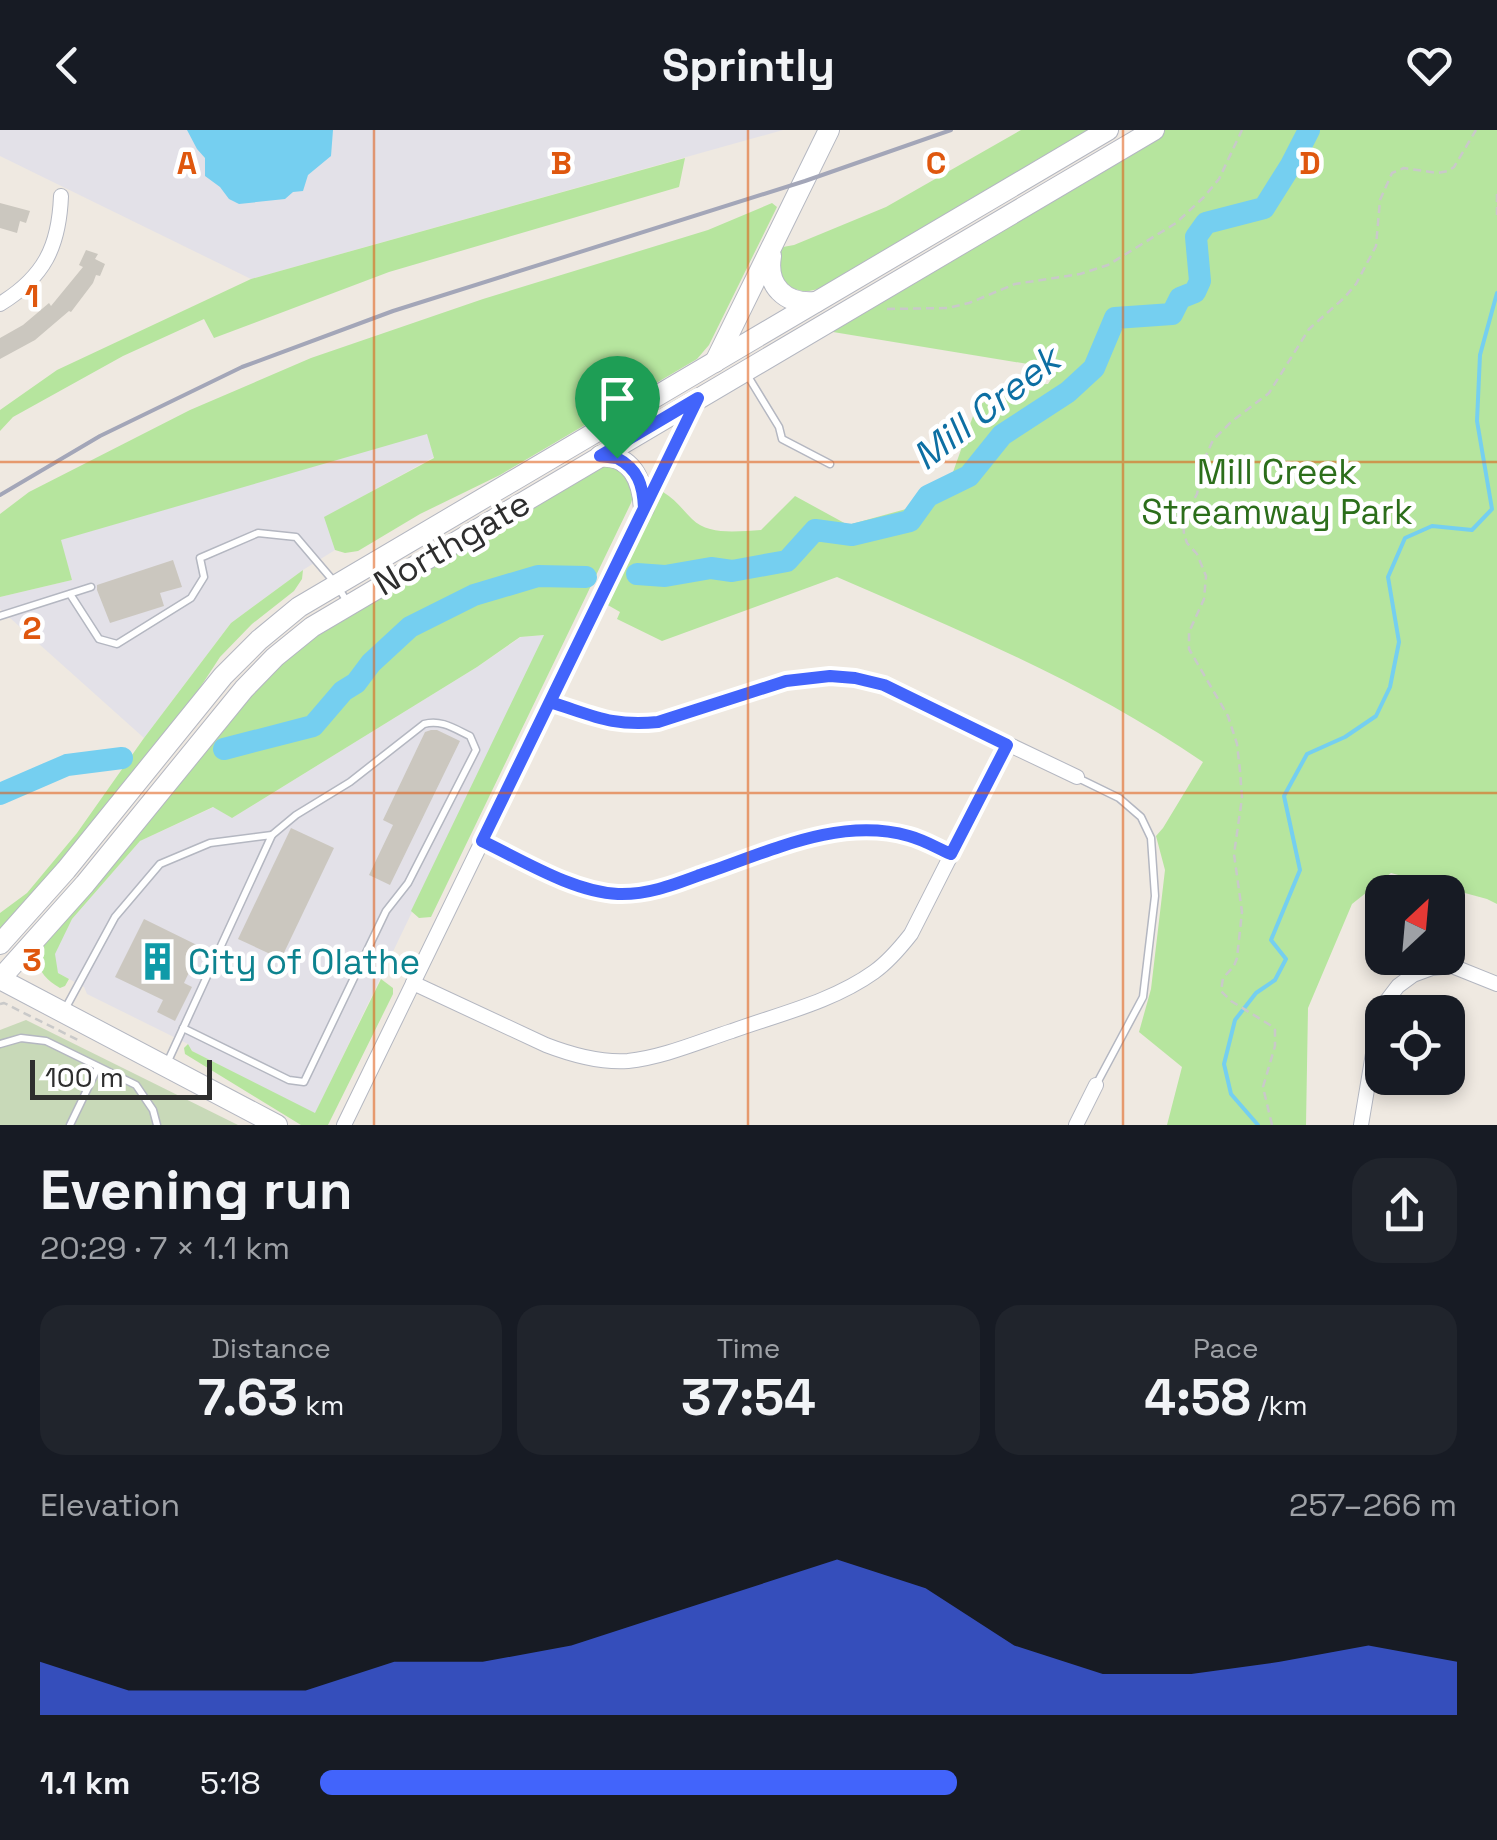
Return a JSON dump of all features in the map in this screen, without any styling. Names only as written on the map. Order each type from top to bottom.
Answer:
[{"type":"main road","name":"Northgate","points":[[0,944],[66,870],[223,676],[299,607],[1108,130]]},
{"type":"main road","name":"Northgate","points":[[0,979],[84,884],[244,689],[312,627],[1154,130]]},
{"type":"main road","points":[[698,398],[724,356],[826,136]]},
{"type":"main road","points":[[772,249],[769,272],[777,288],[793,300],[816,302]]},
{"type":"main road","points":[[600,456],[619,458],[634,471],[640,480],[644,508]]},
{"type":"main road","points":[[0,979],[276,1125]]},
{"type":"street","points":[[0,304],[20,291],[43,266],[56,237],[62,196]]},
{"type":"street","points":[[344,1125],[698,398]]},
{"type":"street","points":[[550,702],[593,718],[636,724],[658,722],[796,679],[855,678],[884,685],[1077,777]]},
{"type":"street","points":[[413,983],[564,1052],[606,1061],[641,1059],[672,1051],[817,1001],[875,972],[912,934],[1007,745]]},
{"type":"street","points":[[482,841],[568,881],[598,892],[624,894],[662,888],[828,833],[882,830],[951,854]]},
{"type":"street","points":[[1361,1125],[1378,1024],[1385,1003],[1398,986],[1413,975],[1452,966],[1497,984]]},
{"type":"street","points":[[1076,1125],[1096,1085]]},
{"type":"lane","points":[[724,356],[744,371],[779,427],[782,439],[830,464]]},
{"type":"lane","points":[[70,594],[99,639],[117,644],[191,598],[204,577],[200,558],[258,533],[296,537],[349,604]]},
{"type":"lane","points":[[0,616],[91,587]]},
{"type":"lane","points":[[165,1066],[272,835],[296,815],[350,782],[424,724],[446,724],[470,736],[476,750],[408,883],[386,911],[304,1082],[289,1080],[183,1028]]},
{"type":"lane","points":[[1077,777],[1119,798],[1141,817],[1151,838],[1154,877],[1143,997],[1096,1085]]},
{"type":"lane","points":[[63,1012],[115,917],[160,864],[210,843],[272,835]]},
{"type":"lane","points":[[0,1044],[21,1038],[46,1041],[136,1085],[153,1110],[156,1125]]},
{"type":"lane","points":[[70,1125],[98,1067]]},
{"type":"path","points":[[876,306],[948,308],[969,304],[1015,284],[1080,274],[1108,264],[1176,222],[1204,197],[1219,179],[1242,130]]},
{"type":"path","points":[[1272,1125],[1263,1087],[1276,1036],[1270,1025],[1224,996],[1221,985],[1237,958],[1242,912],[1234,854],[1242,798],[1240,771],[1228,716],[1188,649],[1189,632],[1204,599],[1206,576],[1184,534],[1183,519],[1197,494],[1206,450],[1213,440],[1268,394],[1309,330],[1356,284],[1376,246],[1380,200],[1392,173],[1404,168],[1437,173],[1454,168],[1476,130]]},
{"type":"path","points":[[1497,194],[1497,220]]},
{"type":"path","points":[[1157,516],[1183,519]]},
{"type":"shaded area","points":[[0,130],[783,130],[251,279],[0,156]]},
{"type":"shaded area","points":[[427,433],[434,457],[325,517],[335,550],[231,623],[144,738],[0,609],[0,597],[72,580],[60,540]]},
{"type":"shaded area","points":[[545,635],[315,1114],[87,994],[84,987],[58,973],[54,954],[72,919],[140,841],[214,807],[232,818],[521,637]]},
{"type":"green space","points":[[1021,130],[1088,130],[820,288],[801,291],[783,282],[777,258],[783,247],[886,207]]},
{"type":"green space","name":"Mill Creek Streamway Park","points":[[1154,130],[1497,130],[1497,904],[1465,893],[1465,875],[1365,875],[1365,894],[1352,904],[1308,1008],[1306,1125],[1167,1125],[1182,1067],[1139,1032],[1151,989],[1165,870],[1156,836],[1203,762],[1071,684],[837,577],[662,641],[617,619],[620,612],[606,604],[663,492],[692,519],[716,530],[761,530],[795,496],[848,525],[906,509],[948,486],[977,405],[1029,385],[1048,384],[1058,369],[827,331]]},
{"type":"green space","points":[[685,158],[679,187],[389,272],[214,338],[204,319],[123,356],[13,417],[0,431],[0,410],[57,370],[251,279]]},
{"type":"green space","points":[[772,203],[777,207],[709,345],[697,359],[500,475],[420,514],[358,551],[335,550],[324,517],[434,458],[427,434],[61,540],[72,580],[0,597],[0,514],[29,492],[190,410],[311,358],[483,299],[708,230]]},
{"type":"green space","points":[[601,465],[624,470],[635,490],[631,503],[431,917],[419,918],[411,911],[544,635],[520,637],[232,818],[213,807],[140,841],[72,919],[55,954],[58,973],[69,979],[65,986],[60,988],[48,979],[39,964],[43,943],[246,695],[311,636]]},
{"type":"green space","points":[[303,570],[294,591],[252,624],[220,657],[190,703],[82,837],[0,930],[0,913],[27,893],[77,833],[231,623]]},
{"type":"green space","points":[[381,979],[393,988],[393,994],[328,1125],[301,1125],[185,1054],[188,1044],[192,1051],[315,1113]]},
{"type":"green space","points":[[26,1020],[238,1125],[0,1125],[0,1030]]},
{"type":"water","points":[[187,130],[333,130],[331,156],[308,175],[303,191],[293,192],[285,199],[239,204],[205,176],[205,158]]},
{"type":"building","points":[[0,203],[30,211],[26,223],[20,221],[17,233],[0,228]]},
{"type":"building","points":[[86,250],[98,254],[95,259],[105,264],[100,276],[96,275],[71,312],[35,340],[0,359],[0,338],[49,303],[51,306],[83,267],[79,265]]},
{"type":"building","points":[[173,560],[182,587],[160,593],[164,606],[110,623],[97,585]]},
{"type":"building","points":[[431,730],[460,741],[390,885],[369,875],[393,825],[383,820],[425,732]]},
{"type":"building","points":[[291,828],[334,848],[281,959],[238,939]]},
{"type":"building","name":"City of Olathe","points":[[144,919],[201,947],[184,983],[192,987],[175,1021],[157,1012],[163,1000],[115,977]]},
{"type":"waterway","name":"Mill Creek","points":[[637,574],[665,576],[711,568],[732,571],[787,561],[815,530],[852,535],[910,521],[928,496],[969,476],[1002,435],[1068,392],[1094,368],[1115,318],[1172,314],[1180,298],[1195,292],[1200,281],[1196,237],[1206,223],[1264,208],[1309,130]]},
{"type":"waterway","points":[[1258,1125],[1231,1094],[1224,1064],[1235,1020],[1256,993],[1275,980],[1286,959],[1271,940],[1300,870],[1284,796],[1307,754],[1345,737],[1376,716],[1390,687],[1399,642],[1388,577],[1405,538],[1432,526],[1472,530],[1492,509],[1477,421],[1480,355],[1497,293]]},
{"type":"waterway","name":"Mill Creek","points":[[224,749],[313,726],[343,691],[356,683],[371,663],[410,627],[474,595],[538,576],[586,577]]},
{"type":"waterway","name":"Mill Creek","points":[[0,794],[67,765],[122,758]]},
{"type":"railway","points":[[0,495],[100,436],[242,367],[393,311],[805,181],[951,130]]},
{"type":"place","name":"City of Olathe","points":[[158,962]]},
{"type":"route","points":[[698,398],[550,702],[593,718],[636,724],[658,722],[806,677],[855,678],[884,685],[1007,745],[951,854],[882,830],[828,833],[662,888],[624,894],[598,892],[568,881],[482,841],[644,508],[640,480],[628,464],[617,458],[600,456],[698,398]]}]
